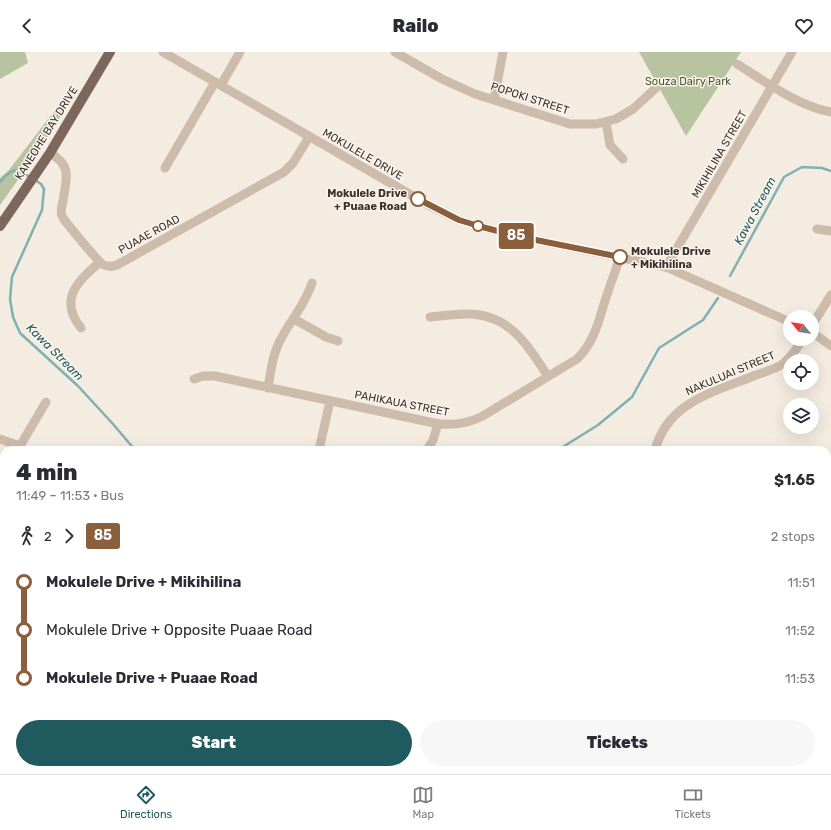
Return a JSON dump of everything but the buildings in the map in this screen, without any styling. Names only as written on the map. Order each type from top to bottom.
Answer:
[{"type":"main road","name":"KANEOHE BAY DRIVE","points":[[0,226],[50,153],[110,52]]},
{"type":"street","name":"MOKULELE DRIVE","points":[[163,52],[432,207],[459,220],[521,237],[666,267],[783,319]]},
{"type":"street","points":[[165,168],[218,83],[240,52]]},
{"type":"street","name":"POPOKI STREET","points":[[395,52],[459,87],[494,100],[570,124],[586,125],[606,122],[633,109],[656,88]]},
{"type":"street","points":[[494,100],[503,52]]},
{"type":"street","name":"MIKIHILINA STREET","points":[[666,267],[792,52]]},
{"type":"street","points":[[737,64],[804,104],[831,112]]},
{"type":"street","points":[[606,122],[610,145],[622,159]]},
{"type":"street","name":"PUAAE ROAD","points":[[100,262],[107,266],[117,265],[280,175],[293,163],[310,137]]},
{"type":"street","points":[[50,153],[59,158],[66,170],[61,209],[62,216],[100,262],[82,278],[73,292],[71,304],[72,311],[81,328]]},
{"type":"street","points":[[817,229],[831,231]]},
{"type":"street","name":"PAHIKAUA STREET","points":[[194,379],[203,376],[215,376],[438,424],[455,424],[474,420],[577,358],[588,346],[595,332],[620,257]]},
{"type":"street","points":[[268,388],[276,351],[282,337],[306,300],[312,282]]},
{"type":"street","points":[[819,314],[831,295]]},
{"type":"street","points":[[430,317],[474,314],[498,320],[506,324],[519,335],[548,376]]},
{"type":"street","points":[[294,319],[326,337],[338,341]]},
{"type":"street","points":[[819,337],[831,346]]},
{"type":"street","name":"NAKULUAI STREET","points":[[656,446],[660,435],[670,419],[685,406],[693,401],[777,367],[790,357],[798,346]]},
{"type":"street","points":[[321,446],[330,401]]},
{"type":"street","points":[[0,439],[20,446],[46,402]]},
{"type":"street","points":[[429,446],[438,424]]},
{"type":"green space","points":[[0,52],[25,52],[28,63],[0,79]]},
{"type":"green space","name":"Souza Dairy Park","points":[[639,52],[741,52],[686,136]]},
{"type":"green space","points":[[68,93],[73,97],[35,156],[0,205],[0,178],[9,170]]},
{"type":"waterway","name":"Kawa Stream","points":[[730,276],[784,177],[802,167],[822,168],[831,171]]},
{"type":"waterway","name":"Kawa Stream","points":[[0,182],[8,174],[14,171],[21,172],[31,178]]},
{"type":"waterway","name":"Kawa Stream","points":[[35,180],[41,184],[44,189],[42,210],[12,277],[10,299],[13,317],[20,333],[78,386],[132,446]]},
{"type":"waterway","name":"Kawa Stream","points":[[564,446],[598,425],[632,397],[659,348],[703,320],[718,298]]},
{"type":"bus line","name":"85","points":[[418,199],[459,220],[482,227],[521,237],[620,257]]},
{"type":"place","name":"Mokulele Drive + Puaae Road","points":[[418,199]]},
{"type":"place","name":"Mokulele Drive + Mikihilina","points":[[620,257]]}]
